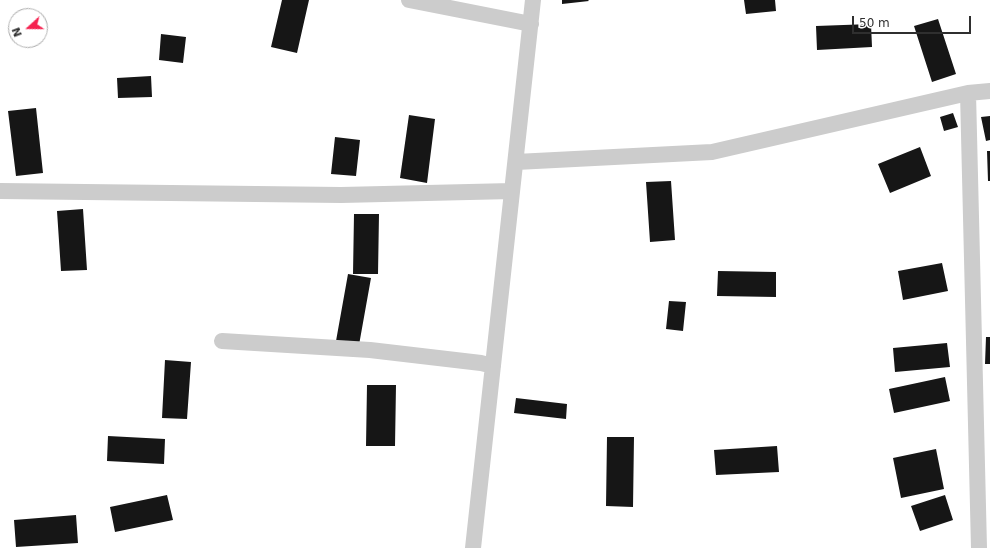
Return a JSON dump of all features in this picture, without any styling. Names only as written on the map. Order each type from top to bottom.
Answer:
[{"type":"street","points":[[409,0],[531,24]]},
{"type":"street","points":[[473,548],[533,0]]},
{"type":"street","points":[[516,162],[712,152],[968,93],[990,91]]},
{"type":"street","points":[[968,93],[979,548]]},
{"type":"street","points":[[0,191],[341,195],[512,191]]},
{"type":"street","points":[[222,341],[370,350],[481,363],[493,366]]},
{"type":"building","points":[[282,0],[309,0],[297,53],[271,47]]},
{"type":"building","points":[[562,0],[588,0],[589,1],[562,4]]},
{"type":"building","points":[[744,0],[775,0],[776,11],[746,14]]},
{"type":"building","points":[[938,19],[956,74],[932,82],[914,26]]},
{"type":"building","points":[[871,24],[872,47],[817,50],[816,26]]},
{"type":"building","points":[[161,34],[186,37],[183,63],[159,60]]},
{"type":"building","points":[[151,76],[152,97],[118,98],[117,78]]},
{"type":"building","points":[[36,108],[43,173],[16,176],[8,111]]},
{"type":"building","points":[[953,113],[958,127],[944,131],[940,117]]},
{"type":"building","points":[[409,115],[435,119],[427,183],[400,178]]},
{"type":"building","points":[[990,116],[990,140],[986,141],[981,117]]},
{"type":"building","points":[[335,137],[360,140],[356,176],[331,174]]},
{"type":"building","points":[[920,147],[931,176],[890,193],[878,164]]},
{"type":"building","points":[[987,151],[990,151],[990,181],[988,181]]},
{"type":"building","points":[[671,181],[675,240],[650,242],[646,182]]},
{"type":"building","points":[[83,209],[87,270],[61,271],[57,211]]},
{"type":"building","points":[[354,214],[379,214],[378,274],[353,274]]},
{"type":"building","points":[[942,263],[948,291],[903,300],[898,271]]},
{"type":"building","points":[[718,271],[776,272],[776,297],[717,296]]},
{"type":"building","points":[[348,274],[371,278],[359,345],[336,341]]},
{"type":"building","points":[[669,301],[686,302],[683,331],[666,329]]},
{"type":"building","points":[[986,337],[990,337],[990,364],[985,364]]},
{"type":"building","points":[[947,343],[950,367],[895,372],[893,348]]},
{"type":"building","points":[[165,360],[191,362],[187,419],[162,418]]},
{"type":"building","points":[[945,377],[950,401],[894,413],[889,389]]},
{"type":"building","points":[[367,385],[396,385],[395,446],[366,446]]},
{"type":"building","points":[[516,398],[567,404],[566,419],[514,413]]},
{"type":"building","points":[[108,436],[165,439],[164,464],[107,461]]},
{"type":"building","points":[[607,437],[634,437],[633,507],[606,506]]},
{"type":"building","points":[[777,446],[779,472],[716,475],[714,450]]},
{"type":"building","points":[[936,449],[944,489],[901,498],[893,458]]},
{"type":"building","points":[[167,495],[173,520],[115,532],[110,507]]},
{"type":"building","points":[[945,495],[953,520],[920,531],[911,506]]},
{"type":"building","points":[[76,515],[78,543],[16,547],[14,520]]}]
